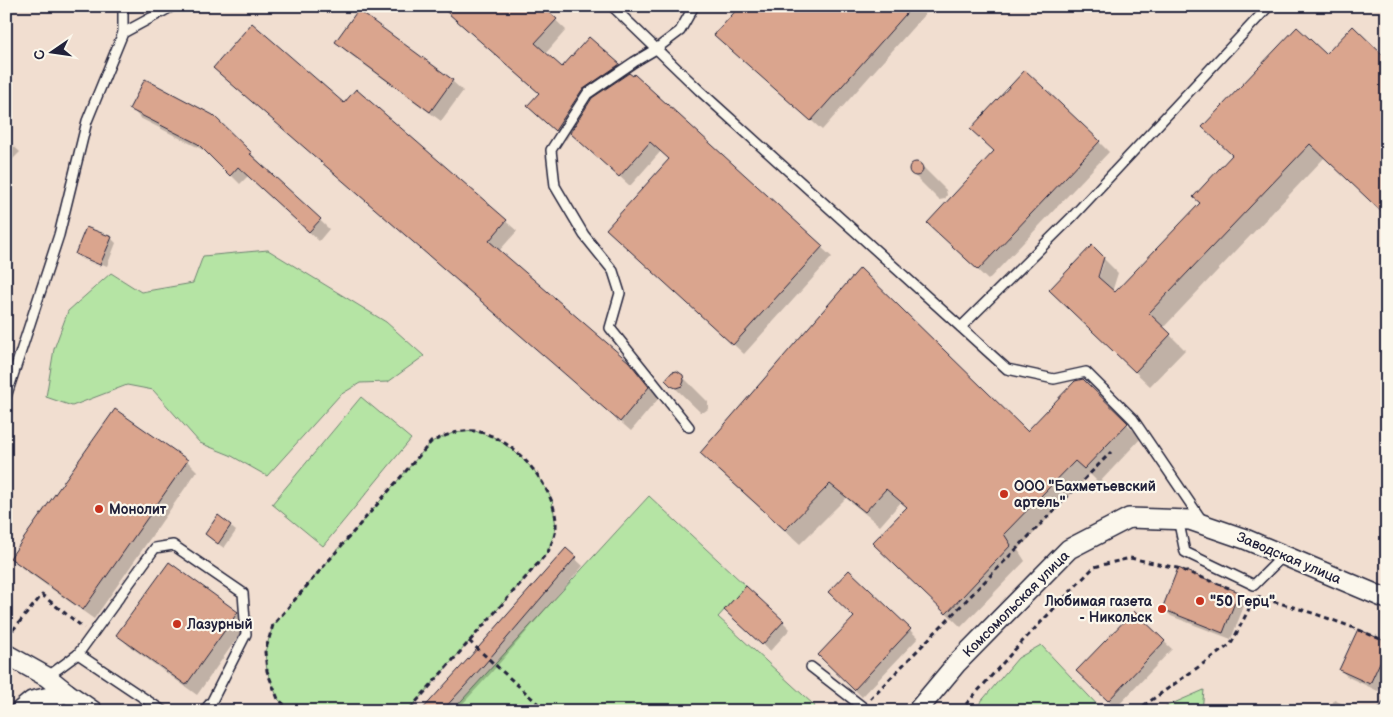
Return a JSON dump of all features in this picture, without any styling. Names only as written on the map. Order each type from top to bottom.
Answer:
[{"type":"street","name":"Комсомольская улица","points":[[917,711],[957,663],[1069,549],[1129,518],[1191,521]]},
{"type":"street","name":"Заводская улица","points":[[1191,521],[1246,538],[1283,556],[1387,599]]},
{"type":"street","points":[[6,654],[47,677],[92,711]]},
{"type":"street","points":[[20,711],[32,701],[67,693]]},
{"type":"lane","points":[[6,397],[59,235],[87,121],[123,33],[123,6]]},
{"type":"lane","points":[[123,33],[173,6]]},
{"type":"lane","points":[[612,6],[706,97],[1007,369],[1054,379],[1086,372],[1133,419],[1191,521],[1184,552],[1254,585],[1283,556]]},
{"type":"lane","points":[[689,427],[610,328],[620,293],[613,271],[584,235],[555,186],[551,150],[587,94],[680,31],[694,6]]},
{"type":"lane","points":[[961,327],[1073,216],[1268,6]]},
{"type":"lane","points":[[47,677],[78,654],[156,548],[173,546],[243,593],[246,634],[212,701],[204,711]]},
{"type":"lane","points":[[78,654],[164,711]]},
{"type":"lane","points":[[811,667],[865,709]]},
{"type":"lane","points":[[1384,711],[1387,706]]},
{"type":"path","points":[[291,711],[278,699],[267,672],[266,652],[273,625],[431,442],[453,433],[475,431],[496,438],[515,452],[534,470],[552,499],[556,527],[548,552],[408,711]]},
{"type":"path","points":[[865,709],[1111,452]]},
{"type":"path","points":[[960,711],[1019,645],[1094,567],[1130,558],[1178,568],[1230,589]]},
{"type":"path","points":[[1247,594],[1289,605],[1349,626],[1387,642]]},
{"type":"path","points":[[6,638],[42,595],[92,634]]},
{"type":"path","points":[[1136,711],[1231,644],[1255,597]]},
{"type":"path","points":[[470,641],[546,711]]},
{"type":"green space","points":[[268,250],[386,322],[424,356],[388,382],[360,383],[340,395],[267,476],[230,455],[200,443],[153,390],[127,385],[72,406],[46,397],[54,349],[68,311],[111,273],[141,292],[193,283],[203,256]]},
{"type":"green space","points":[[361,397],[411,439],[323,546],[272,504]]},
{"type":"green space","points":[[475,431],[496,438],[515,452],[534,470],[552,499],[556,527],[548,552],[408,711],[291,711],[278,699],[267,671],[265,652],[273,625],[431,442],[453,433]]},
{"type":"green space","points":[[649,496],[746,586],[718,617],[815,706],[811,711],[452,711]]},
{"type":"green space","points":[[1041,645],[1103,711],[973,711],[1018,658]]},
{"type":"green space","points":[[1204,690],[1202,711],[1133,711],[1160,709]]},
{"type":"building","points":[[440,6],[542,6],[557,19],[535,43],[562,67],[589,37],[620,64],[582,90],[555,131],[527,106],[539,93]]},
{"type":"building","points":[[740,6],[913,6],[811,121],[714,35]]},
{"type":"building","points":[[358,10],[453,80],[430,112],[335,42]]},
{"type":"building","points":[[252,23],[344,103],[356,89],[507,220],[489,241],[629,362],[649,387],[620,422],[213,68]]},
{"type":"building","points":[[1353,26],[1387,59],[1387,217],[1310,144],[1149,313],[1171,334],[1135,372],[1049,290],[1092,245],[1104,257],[1098,277],[1115,292],[1200,203],[1193,197],[1232,155],[1202,127],[1297,27],[1326,54]]},
{"type":"building","points":[[1025,70],[1100,141],[978,270],[927,223],[994,151],[970,129]]},
{"type":"building","points":[[629,73],[633,76],[634,74],[823,246],[733,345],[606,229],[669,159],[650,142],[619,177],[570,133],[592,98]]},
{"type":"building","points":[[145,79],[213,115],[252,153],[250,154],[321,219],[309,232],[238,167],[230,176],[198,144],[129,109]]},
{"type":"building","points":[[916,162],[921,164],[923,169],[921,174],[916,176],[911,174],[909,169],[911,164]]},
{"type":"building","points":[[86,227],[112,237],[100,265],[75,254]]},
{"type":"building","points":[[860,268],[1027,431],[1075,381],[1083,379],[1128,423],[1084,469],[1075,461],[1004,534],[1011,545],[946,614],[872,543],[907,507],[886,489],[865,512],[830,484],[785,530],[700,453]]},
{"type":"building","points":[[677,371],[683,375],[684,381],[682,386],[676,388],[665,380],[672,372]]},
{"type":"building","name":"Монолит","points":[[115,409],[188,460],[83,610],[10,558]]},
{"type":"building","points":[[218,515],[231,525],[218,544],[205,534]]},
{"type":"building","points":[[566,548],[576,557],[484,665],[442,711],[421,711],[478,648]]},
{"type":"building","name":"Лазурный","points":[[169,562],[238,612],[186,685],[116,635]]},
{"type":"building","name":"\"50 Герц\"","points":[[1178,568],[1239,592],[1223,633],[1162,609]]},
{"type":"building","points":[[849,570],[911,629],[854,690],[818,655],[854,617],[828,592]]},
{"type":"building","points":[[746,586],[784,621],[762,645],[724,610]]},
{"type":"building","points":[[1134,611],[1165,641],[1108,701],[1076,671]]},
{"type":"building","points":[[1358,629],[1387,642],[1387,647],[1370,684],[1339,670]]},
{"type":"place","name":"ООО \"Бахметьевский артель\"","points":[[1004,494]]},
{"type":"place","name":"Монолит","points":[[99,509]]},
{"type":"place","name":"\"50 Герц\"","points":[[1200,601]]},
{"type":"place","name":"Любимая газета - Никольск","points":[[1162,609]]},
{"type":"place","name":"Лазурный","points":[[177,624]]}]
